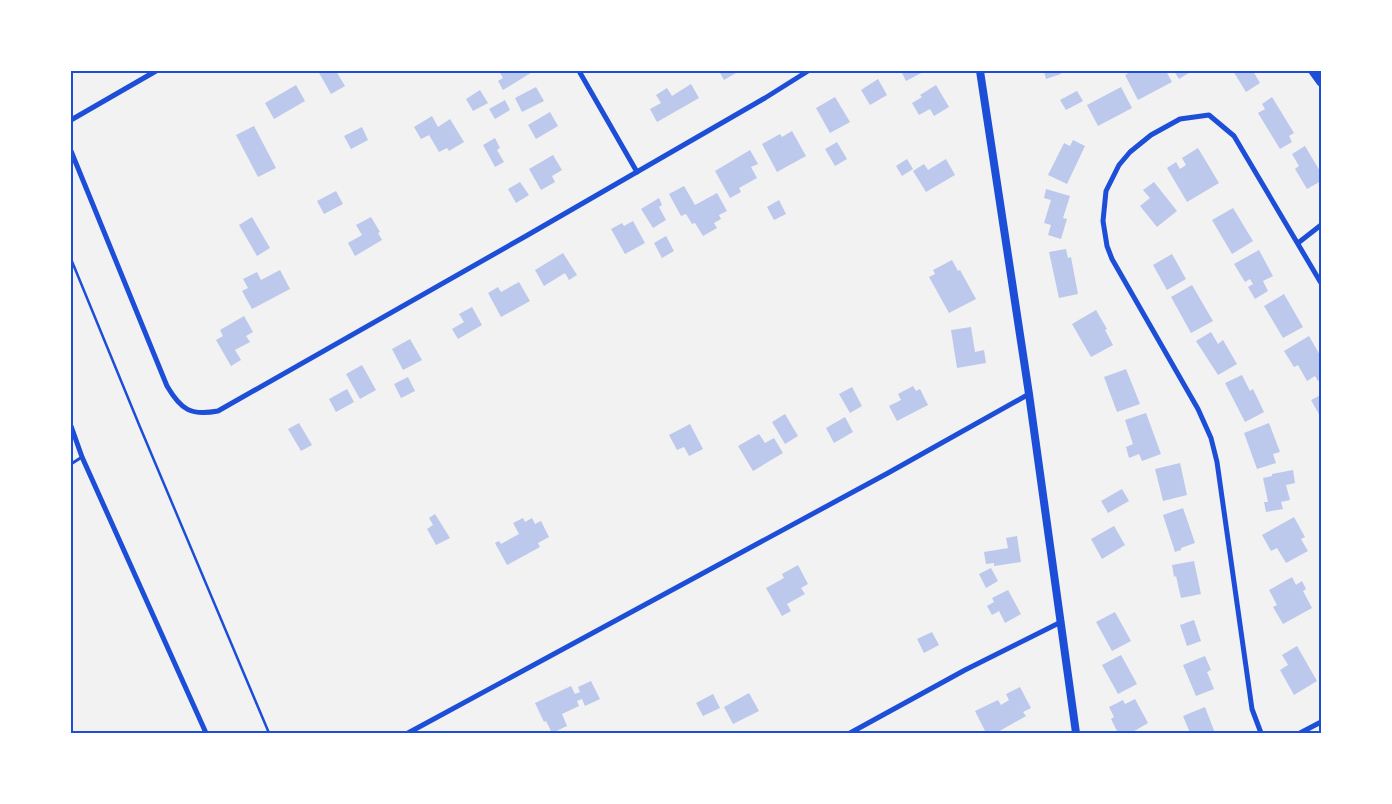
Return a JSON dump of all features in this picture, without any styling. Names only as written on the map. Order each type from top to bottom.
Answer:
[{"type":"main road","points":[[1313,71],[1321,82]]},
{"type":"street","points":[[71,120],[156,71]]},
{"type":"street","points":[[579,71],[637,172]]},
{"type":"street","points":[[71,151],[167,386],[174,399],[182,407],[190,412],[203,414],[218,411],[637,172],[808,71]]},
{"type":"street","points":[[980,71],[1029,394],[1076,733]]},
{"type":"street","points":[[1261,733],[1252,709],[1217,462],[1211,438],[1198,410],[1112,259],[1103,221],[1106,191],[1120,165],[1138,144],[1180,119],[1209,114],[1234,136],[1321,283]]},
{"type":"street","points":[[1298,243],[1321,225]]},
{"type":"street","points":[[408,733],[888,473],[1029,394]]},
{"type":"street","points":[[71,426],[82,456],[206,733]]},
{"type":"street","points":[[850,733],[965,670],[1061,622]]},
{"type":"street","points":[[1300,733],[1321,722]]},
{"type":"lane","points":[[71,464],[82,456]]},
{"type":"path","points":[[71,259],[269,733]]},
{"type":"building","points":[[318,71],[336,71],[345,86],[331,94]]},
{"type":"building","points":[[499,71],[534,71],[503,90],[498,81],[503,78]]},
{"type":"building","points":[[719,71],[735,71],[736,73],[724,80]]},
{"type":"building","points":[[901,71],[925,71],[906,81]]},
{"type":"building","points":[[1044,71],[1060,71],[1061,74],[1046,79]]},
{"type":"building","points":[[1132,71],[1166,71],[1172,82],[1138,100],[1125,75]]},
{"type":"building","points":[[1174,71],[1192,71],[1179,79]]},
{"type":"building","points":[[1233,71],[1253,71],[1260,83],[1246,92]]},
{"type":"building","points":[[878,79],[887,95],[870,105],[861,90]]},
{"type":"building","points":[[691,84],[699,98],[657,122],[650,109],[661,103],[656,95],[667,88],[672,96]]},
{"type":"building","points":[[296,85],[305,101],[274,119],[265,103]]},
{"type":"building","points":[[936,85],[949,107],[934,116],[930,109],[919,115],[912,103],[922,97],[920,95]]},
{"type":"building","points":[[536,87],[544,101],[522,112],[515,98]]},
{"type":"building","points":[[1121,87],[1132,108],[1098,126],[1087,105]]},
{"type":"building","points":[[480,90],[488,103],[473,111],[466,99]]},
{"type":"building","points":[[1077,91],[1083,101],[1066,110],[1060,100]]},
{"type":"building","points":[[835,97],[850,122],[830,133],[816,108]]},
{"type":"building","points":[[1272,97],[1294,133],[1289,136],[1292,142],[1280,149],[1258,113],[1265,109],[1262,104]]},
{"type":"building","points":[[505,100],[510,110],[495,119],[489,109]]},
{"type":"building","points":[[550,112],[558,126],[536,139],[528,125]]},
{"type":"building","points":[[432,116],[438,127],[450,119],[464,142],[449,151],[447,148],[439,152],[429,135],[421,139],[414,127]]},
{"type":"building","points":[[254,126],[276,168],[258,177],[236,135]]},
{"type":"building","points":[[362,127],[368,140],[351,149],[344,136]]},
{"type":"building","points":[[792,131],[806,156],[777,172],[762,144],[780,134],[782,137]]},
{"type":"building","points":[[495,138],[500,148],[497,150],[504,162],[495,167],[483,145]]},
{"type":"building","points":[[1073,140],[1085,146],[1067,184],[1048,175],[1064,143],[1070,146]]},
{"type":"building","points":[[837,142],[847,159],[835,166],[825,149]]},
{"type":"building","points":[[1305,146],[1321,173],[1321,181],[1307,189],[1295,169],[1299,166],[1292,154]]},
{"type":"building","points":[[1198,148],[1219,183],[1187,202],[1167,168],[1176,162],[1180,169],[1186,165],[1182,158]]},
{"type":"building","points":[[750,150],[758,164],[751,167],[757,178],[739,188],[741,192],[730,198],[715,171]]},
{"type":"building","points":[[553,155],[562,170],[552,176],[555,182],[541,190],[529,169]]},
{"type":"building","points":[[907,159],[913,169],[902,176],[896,166]]},
{"type":"building","points":[[946,159],[955,175],[926,192],[913,171],[924,164],[928,170]]},
{"type":"building","points":[[520,182],[529,195],[516,203],[508,189]]},
{"type":"building","points":[[1154,182],[1177,211],[1157,227],[1140,206],[1150,198],[1143,190]]},
{"type":"building","points":[[684,186],[695,205],[717,193],[727,211],[719,215],[721,219],[714,223],[717,228],[703,236],[695,223],[692,224],[686,214],[681,216],[669,194]]},
{"type":"building","points":[[1046,189],[1070,196],[1063,218],[1067,219],[1061,239],[1048,235],[1051,225],[1044,223],[1051,200],[1044,198]]},
{"type":"building","points":[[336,191],[343,204],[324,214],[317,201]]},
{"type":"building","points":[[659,198],[662,205],[659,207],[666,220],[653,228],[641,209]]},
{"type":"building","points":[[779,200],[786,214],[774,220],[767,207]]},
{"type":"building","points":[[1233,208],[1253,241],[1232,254],[1212,220]]},
{"type":"building","points":[[252,217],[270,248],[257,256],[239,225]]},
{"type":"building","points":[[371,217],[380,232],[378,233],[382,240],[355,256],[348,243],[362,235],[356,225]]},
{"type":"building","points":[[633,221],[645,243],[625,254],[611,229],[622,223],[624,226]]},
{"type":"building","points":[[666,236],[674,251],[662,258],[654,243]]},
{"type":"building","points":[[1066,249],[1068,258],[1071,257],[1078,294],[1059,298],[1049,252]]},
{"type":"building","points":[[1259,250],[1273,276],[1263,281],[1268,291],[1255,299],[1248,287],[1253,284],[1250,279],[1245,282],[1234,264]]},
{"type":"building","points":[[563,253],[577,275],[569,280],[565,273],[544,286],[535,270]]},
{"type":"building","points":[[1172,254],[1186,279],[1167,290],[1153,265]]},
{"type":"building","points":[[952,260],[958,271],[960,270],[976,299],[949,313],[929,277],[935,274],[933,270]]},
{"type":"building","points":[[280,270],[290,289],[252,309],[242,291],[248,288],[243,279],[257,272],[261,280]]},
{"type":"building","points":[[519,282],[530,301],[501,317],[488,293],[498,287],[501,292]]},
{"type":"building","points":[[1192,285],[1213,321],[1191,333],[1171,297]]},
{"type":"building","points":[[1284,294],[1303,327],[1283,338],[1264,306]]},
{"type":"building","points":[[472,307],[482,325],[458,339],[452,329],[464,322],[459,314]]},
{"type":"building","points":[[1096,310],[1107,329],[1105,330],[1113,345],[1091,357],[1072,324]]},
{"type":"building","points":[[244,316],[253,332],[246,336],[250,342],[235,350],[241,360],[231,366],[216,340],[223,336],[220,330]]},
{"type":"building","points":[[971,327],[975,352],[984,350],[986,363],[957,368],[951,330]]},
{"type":"building","points":[[1211,332],[1218,344],[1223,340],[1237,364],[1218,375],[1196,341]]},
{"type":"building","points":[[1309,336],[1321,357],[1321,379],[1318,381],[1315,376],[1307,381],[1298,365],[1294,367],[1284,351]]},
{"type":"building","points":[[410,339],[422,360],[403,370],[392,349]]},
{"type":"building","points":[[362,365],[376,390],[360,399],[346,374]]},
{"type":"building","points":[[1126,369],[1140,404],[1117,412],[1104,377]]},
{"type":"building","points":[[1242,375],[1250,391],[1253,389],[1264,412],[1245,422],[1225,383]]},
{"type":"building","points":[[408,377],[415,391],[401,398],[394,384]]},
{"type":"building","points":[[913,386],[916,391],[920,389],[928,405],[897,421],[889,406],[901,400],[898,394]]},
{"type":"building","points":[[852,387],[862,406],[850,413],[839,394]]},
{"type":"building","points":[[347,389],[354,402],[336,412],[329,399]]},
{"type":"building","points":[[1321,395],[1321,418],[1311,400]]},
{"type":"building","points":[[1146,413],[1161,454],[1142,461],[1139,454],[1129,458],[1126,447],[1133,444],[1125,420]]},
{"type":"building","points":[[785,414],[798,436],[785,444],[772,422]]},
{"type":"building","points":[[845,417],[853,432],[834,443],[826,428]]},
{"type":"building","points":[[299,423],[312,445],[301,451],[288,429]]},
{"type":"building","points":[[1269,423],[1280,452],[1273,454],[1276,463],[1257,469],[1244,433]]},
{"type":"building","points":[[690,424],[703,449],[689,456],[684,447],[677,450],[669,435]]},
{"type":"building","points":[[759,434],[765,443],[774,438],[783,453],[753,471],[738,446]]},
{"type":"building","points":[[1180,463],[1187,495],[1163,501],[1155,469]]},
{"type":"building","points":[[1293,470],[1295,483],[1286,485],[1290,500],[1281,502],[1283,509],[1266,512],[1264,502],[1268,502],[1263,478],[1272,476],[1272,474]]},
{"type":"building","points":[[1122,489],[1129,501],[1108,513],[1101,501]]},
{"type":"building","points":[[1183,508],[1195,543],[1175,552],[1163,515]]},
{"type":"building","points":[[435,514],[450,538],[436,545],[427,529],[433,525],[429,518]]},
{"type":"building","points":[[1294,517],[1305,537],[1301,539],[1308,551],[1286,563],[1277,548],[1271,551],[1262,535]]},
{"type":"building","points":[[523,518],[525,522],[532,518],[535,524],[541,521],[549,537],[538,543],[540,547],[507,565],[495,543],[499,541],[501,544],[519,534],[513,523]]},
{"type":"building","points":[[1114,526],[1125,545],[1102,559],[1091,539]]},
{"type":"building","points":[[1017,536],[1021,562],[994,566],[994,563],[986,564],[984,552],[1008,548],[1006,538]]},
{"type":"building","points":[[1194,561],[1201,594],[1181,598],[1172,565]]},
{"type":"building","points":[[798,565],[808,584],[801,588],[805,594],[787,604],[791,611],[782,616],[766,588],[784,578],[782,574]]},
{"type":"building","points":[[991,568],[998,581],[986,588],[979,574]]},
{"type":"building","points":[[1292,577],[1296,585],[1302,581],[1306,589],[1303,591],[1312,608],[1283,624],[1273,607],[1277,605],[1269,590]]},
{"type":"building","points":[[1008,590],[1021,614],[1005,623],[999,611],[992,615],[987,606],[994,602],[992,598]]},
{"type":"building","points":[[1115,612],[1131,641],[1112,651],[1096,622]]},
{"type":"building","points":[[1194,620],[1201,641],[1187,646],[1180,625]]},
{"type":"building","points":[[932,632],[939,645],[924,653],[917,639]]},
{"type":"building","points":[[1297,646],[1317,681],[1294,695],[1280,670],[1288,665],[1282,655]]},
{"type":"building","points":[[1121,655],[1137,684],[1118,694],[1102,665]]},
{"type":"building","points":[[1205,656],[1211,670],[1207,672],[1214,689],[1196,696],[1183,665]]},
{"type":"building","points":[[591,681],[600,699],[585,706],[582,699],[577,701],[579,706],[562,714],[567,726],[552,733],[546,721],[544,722],[535,703],[571,686],[575,694],[580,692],[578,687]]},
{"type":"building","points":[[1020,687],[1031,708],[1023,712],[1026,716],[996,733],[986,733],[975,711],[998,700],[1001,705],[1009,700],[1006,694]]},
{"type":"building","points":[[749,693],[759,711],[733,724],[724,707]]},
{"type":"building","points":[[713,694],[720,708],[703,716],[696,703]]},
{"type":"building","points":[[1135,699],[1148,723],[1131,733],[1118,733],[1111,719],[1114,717],[1109,707],[1123,700],[1125,704]]},
{"type":"building","points":[[1205,707],[1215,733],[1190,733],[1183,716]]}]
